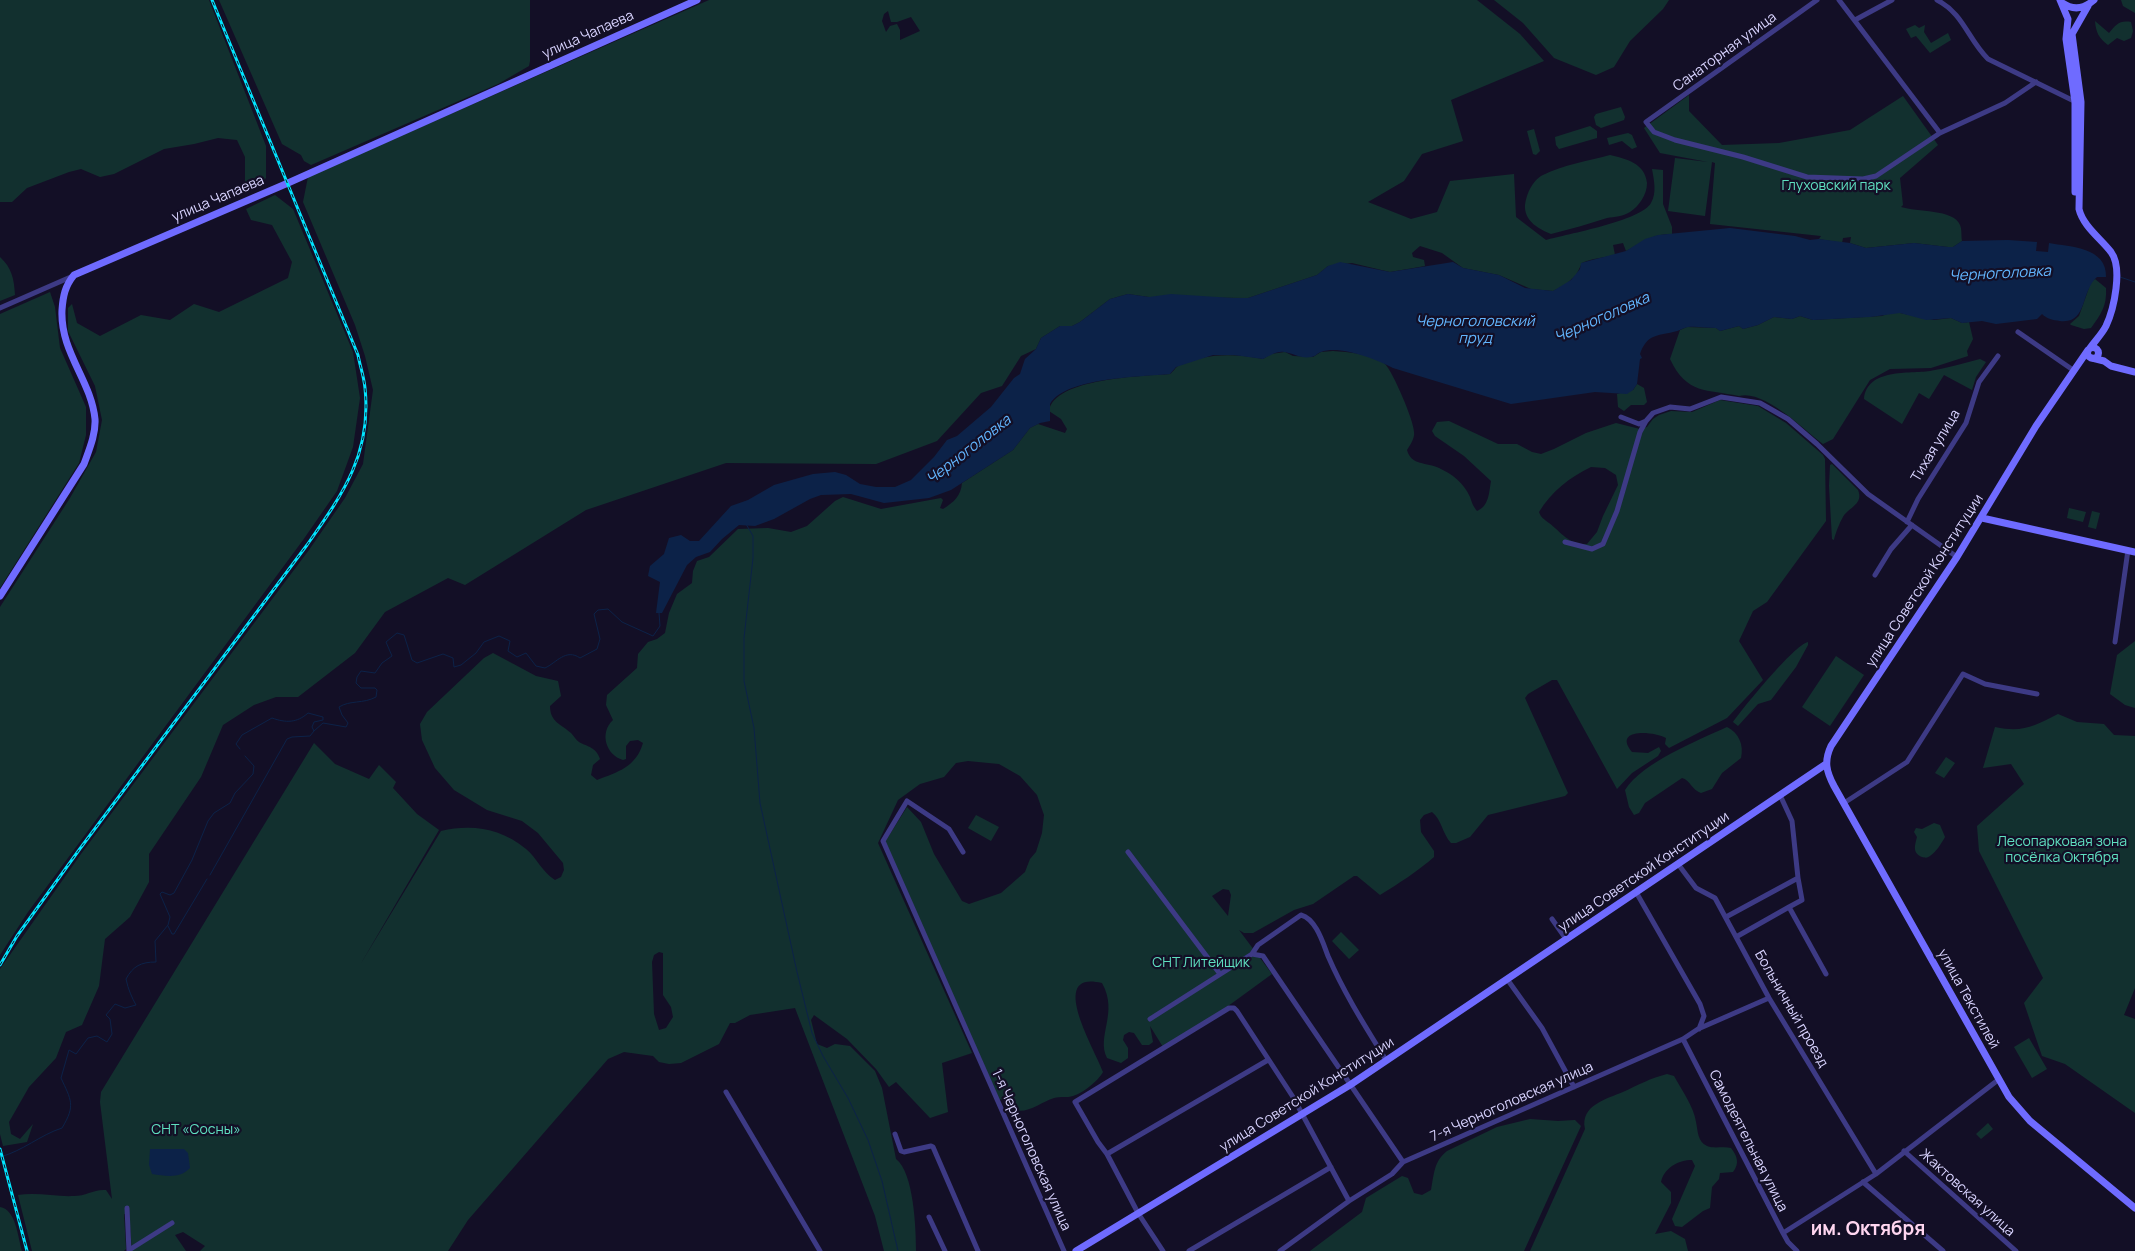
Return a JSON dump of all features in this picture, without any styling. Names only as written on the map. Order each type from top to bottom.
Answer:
[{"type":"street","name":"улица Чапаева","points":[[74,275],[288,183],[697,0]]},
{"type":"street","name":"Санаторная улица","points":[[1817,0],[1646,122],[1654,132],[1675,140],[1742,157],[1807,177],[1847,179],[1863,179],[1876,176],[1940,133]]},
{"type":"street","points":[[1839,0],[1940,133],[2005,102],[2036,82]]},
{"type":"street","points":[[1854,20],[1892,0]]},
{"type":"street","points":[[1937,0],[1950,7],[1961,20],[1977,48],[1988,59],[2078,102]]},
{"type":"street","points":[[2060,1],[2068,20],[2066,38],[2078,102]]},
{"type":"street","points":[[2060,1],[2069,7],[2076,8],[2092,2]]},
{"type":"street","points":[[2018,332],[2075,368],[2098,356],[2116,288],[2116,265],[2112,253],[2085,222],[2079,209],[2078,102],[2072,34],[2092,2]]},
{"type":"street","points":[[0,308],[74,275]]},
{"type":"street","points":[[0,596],[84,464],[92,443],[95,420],[88,391],[68,350],[62,322],[65,288],[74,275]]},
{"type":"street","points":[[2105,327],[2089,349],[2088,356],[2104,361],[2111,366],[2135,372]]},
{"type":"street","points":[[2089,349],[2095,347],[2104,361]]},
{"type":"street","name":"улица Советской Конституции","points":[[1076,1251],[1350,1085],[1826,764],[1826,756],[1831,746],[1957,558],[2036,426],[2089,349]]},
{"type":"street","name":"Тихая улица","points":[[1875,575],[1909,523],[1918,499],[1966,423],[1979,382],[1998,356]]},
{"type":"street","points":[[1565,542],[1592,549],[1603,544],[1617,511],[1640,432],[1653,413],[1670,407],[1690,409],[1721,397],[1760,403],[1788,419],[1868,494],[1957,558]]},
{"type":"street","points":[[1621,418],[1639,424],[1646,422]]},
{"type":"street","points":[[1982,518],[2132,551],[2115,642]]},
{"type":"street","points":[[1844,803],[1907,762],[1963,674],[1985,684],[2037,694]]},
{"type":"street","name":"улица Текстилей","points":[[1826,764],[1830,779],[2009,1097],[2030,1121],[2135,1208]]},
{"type":"street","points":[[1736,936],[1802,900],[1792,821],[1780,795]]},
{"type":"street","name":"1-я Черноголовская улица","points":[[963,852],[949,829],[907,801],[883,841],[1064,1251]]},
{"type":"street","points":[[1128,852],[1220,974]]},
{"type":"street","name":"Больничный проезд","points":[[1678,864],[1696,888],[1715,898],[1769,998],[1876,1174]]},
{"type":"street","points":[[1726,917],[1798,878]]},
{"type":"street","points":[[1636,892],[1700,1004],[1704,1016],[1698,1029]]},
{"type":"street","points":[[1789,907],[1826,974]]},
{"type":"street","points":[[1150,1019],[1252,954],[1258,945],[1298,916],[1306,917],[1322,940],[1356,1012],[1386,1060]]},
{"type":"street","points":[[1552,919],[1566,939]]},
{"type":"street","points":[[1252,954],[1263,956],[1403,1162]]},
{"type":"street","points":[[1507,979],[1542,1028],[1574,1087]]},
{"type":"street","name":"7-я Черноголовская улица","points":[[1280,1251],[1349,1201],[1392,1174],[1403,1162],[1683,1039],[1698,1029],[1769,998]]},
{"type":"street","points":[[1163,1251],[1138,1213],[1107,1154],[1074,1102],[1229,1008],[1237,1011],[1302,1114],[1349,1201]]},
{"type":"street","name":"Самодеятельная улица","points":[[1683,1039],[1783,1233],[1788,1242],[1797,1251]]},
{"type":"street","points":[[1107,1154],[1268,1060]]},
{"type":"street","points":[[1783,1233],[1876,1174],[1998,1080]]},
{"type":"street","points":[[726,1092],[820,1251]]},
{"type":"street","points":[[1000,1126],[1007,1125]]},
{"type":"street","points":[[895,1134],[901,1151],[933,1147],[978,1251]]},
{"type":"street","name":"Жактовская улица","points":[[1904,1151],[2016,1251]]},
{"type":"street","points":[[1189,1251],[1331,1167]]},
{"type":"street","points":[[1863,1182],[1942,1251]]},
{"type":"street","points":[[127,1208],[129,1251]]},
{"type":"street","points":[[929,1217],[945,1251]]},
{"type":"street","points":[[129,1251],[172,1223]]},
{"type":"green space","points":[[0,0],[209,0],[266,146],[266,178],[259,185],[250,187],[245,185],[245,157],[237,140],[218,138],[164,149],[114,174],[100,177],[81,169],[69,172],[27,188],[12,202],[0,202]]},
{"type":"green space","points":[[219,0],[530,0],[529,66],[498,84],[311,165],[304,161],[301,155],[282,144]]},
{"type":"green space","points":[[709,0],[1477,0],[1520,34],[1544,61],[1451,100],[1463,141],[1422,154],[1404,181],[1368,202],[1411,219],[1437,212],[1450,181],[1514,174],[1516,217],[1546,240],[1619,221],[1644,210],[1651,203],[1654,195],[1655,186],[1652,169],[1663,170],[1663,204],[1672,227],[1672,234],[1653,237],[1626,251],[1623,243],[1613,245],[1615,255],[1582,263],[1576,275],[1565,285],[1553,291],[1531,289],[1499,275],[1463,268],[1442,253],[1420,246],[1412,253],[1413,257],[1424,260],[1425,266],[1390,272],[1352,263],[1328,266],[1317,275],[1248,298],[1149,297],[1128,294],[1110,299],[1080,322],[1072,326],[1060,326],[1041,338],[1036,349],[1021,356],[1002,386],[981,393],[937,441],[876,464],[726,463],[586,510],[465,585],[448,578],[385,612],[355,653],[298,697],[276,697],[254,705],[223,725],[201,777],[149,854],[149,882],[130,917],[105,939],[99,986],[82,1025],[66,1032],[56,1058],[29,1087],[9,1122],[11,1134],[20,1139],[33,1124],[27,1142],[3,1146],[0,1134],[0,969],[81,854],[309,550],[345,498],[363,464],[373,390],[355,325],[303,202],[308,177]],"holes":[[[888,11],[891,22],[911,17],[920,31],[900,40],[900,30],[897,24],[890,26],[886,32],[882,21],[884,14]]]},
{"type":"green space","points":[[1494,0],[1669,0],[1663,9],[1630,41],[1614,67],[1596,75],[1554,58],[1523,23]]},
{"type":"green space","points":[[2121,0],[2135,0],[2135,13],[2123,6]]},
{"type":"green space","points":[[2095,21],[2109,33],[2121,22],[2131,22],[2133,31],[2131,38],[2124,41],[2117,38],[2108,45],[2098,35]]},
{"type":"green space","points":[[1915,25],[1919,28],[1925,25],[1924,32],[1931,43],[1948,33],[1951,40],[1930,53],[1916,36],[1911,38],[1906,29]]},
{"type":"green space","name":"Глуховский парк","points":[[1689,95],[1689,111],[1722,145],[1779,143],[1850,130],[1903,96],[1938,145],[1900,178],[1903,205],[1901,207],[1950,216],[1960,225],[1962,241],[1953,247],[1914,243],[1866,248],[1850,243],[1851,237],[1843,238],[1842,243],[1819,239],[1821,236],[1710,224],[1715,163],[1712,162],[1705,216],[1668,211],[1675,158],[1708,162],[1660,153],[1644,128]]},
{"type":"green space","points":[[1621,107],[1625,117],[1624,120],[1601,128],[1596,125],[1594,117],[1596,114]]},
{"type":"green space","points":[[1590,126],[1597,131],[1597,138],[1559,149],[1556,145],[1555,137]]},
{"type":"green space","points":[[1534,129],[1540,151],[1536,155],[1533,154],[1527,131]]},
{"type":"green space","points":[[1628,133],[1632,135],[1637,147],[1632,149],[1622,141],[1609,145],[1607,138]]},
{"type":"green space","points":[[1610,155],[1634,163],[1643,171],[1647,183],[1646,192],[1633,210],[1622,215],[1551,234],[1531,221],[1526,213],[1525,204],[1530,189],[1539,177],[1559,168]]},
{"type":"green space","points":[[275,195],[293,209],[353,352],[360,398],[353,447],[337,491],[303,540],[28,912],[0,955],[0,607],[70,498],[96,452],[102,420],[95,386],[68,331],[68,308],[72,304],[77,323],[100,336],[141,315],[170,320],[194,304],[219,312],[288,278],[292,262],[272,225],[251,220],[246,209]]},
{"type":"green space","points":[[0,257],[12,274],[15,295],[0,301]]},
{"type":"green space","points":[[2095,279],[2106,288],[2104,305],[2100,314],[2091,328],[2084,329],[2071,325],[2079,316],[2091,282]]},
{"type":"green space","points":[[50,292],[55,307],[60,348],[86,407],[86,435],[79,463],[0,588],[0,314]]},
{"type":"green space","points":[[1889,313],[1900,313],[1934,320],[1951,318],[1962,323],[1969,322],[1973,339],[1967,351],[1968,356],[1931,368],[1890,369],[1870,380],[1833,439],[1823,444],[1772,404],[1749,395],[1739,396],[1708,391],[1691,385],[1683,379],[1670,359],[1680,330],[1687,327],[1716,328],[1720,331],[1739,326],[1743,329],[1758,325],[1774,317],[1792,319],[1800,316],[1813,320],[1882,316]]},
{"type":"green space","points":[[1333,351],[1360,354],[1375,358],[1385,364],[1398,386],[1413,426],[1414,437],[1407,450],[1409,455],[1420,463],[1439,468],[1457,479],[1464,487],[1477,511],[1486,502],[1491,481],[1464,456],[1435,436],[1432,431],[1437,422],[1449,421],[1498,444],[1517,444],[1532,452],[1541,454],[1586,433],[1616,423],[1640,429],[1647,427],[1659,415],[1671,411],[1692,412],[1720,400],[1758,406],[1786,423],[1823,455],[1825,459],[1826,521],[1767,602],[1753,611],[1739,641],[1763,680],[1727,718],[1669,748],[1665,744],[1666,738],[1645,733],[1631,735],[1627,739],[1627,744],[1632,752],[1648,753],[1659,747],[1661,751],[1658,756],[1632,773],[1617,789],[1557,680],[1552,680],[1528,694],[1525,698],[1568,793],[1565,796],[1488,815],[1470,837],[1456,843],[1451,843],[1432,812],[1424,815],[1420,820],[1421,832],[1434,851],[1434,857],[1387,891],[1380,895],[1357,876],[1354,876],[1313,904],[1294,910],[1253,933],[1244,933],[1239,930],[1272,974],[1224,1009],[1163,1047],[1150,1026],[1153,1042],[1149,1045],[1142,1045],[1134,1033],[1129,1032],[1124,1035],[1123,1040],[1128,1048],[1128,1058],[1121,1063],[1107,1058],[1104,1050],[1104,1041],[1108,1014],[1107,994],[1102,983],[1085,982],[1077,988],[1076,1000],[1079,1015],[1103,1072],[1094,1083],[1071,1097],[1054,1098],[1019,1111],[1014,1110],[1010,1102],[999,1099],[885,842],[907,807],[921,822],[934,854],[962,901],[969,904],[1001,893],[1025,872],[1030,859],[1036,852],[1042,833],[1044,815],[1037,795],[1020,776],[999,764],[968,761],[956,763],[944,777],[920,784],[898,800],[878,843],[972,1053],[942,1063],[948,1112],[930,1118],[896,1082],[889,1087],[876,1069],[847,1039],[814,1015],[811,1020],[817,1044],[827,1048],[835,1044],[850,1046],[875,1071],[882,1088],[896,1159],[907,1176],[910,1188],[913,1202],[916,1251],[884,1251],[875,1216],[795,1008],[750,1015],[735,1023],[730,1023],[719,1044],[681,1063],[669,1064],[659,1062],[653,1056],[624,1052],[608,1059],[468,1220],[448,1251],[200,1251],[205,1246],[183,1232],[175,1235],[186,1251],[132,1251],[129,1215],[124,1214],[126,1249],[124,1251],[32,1251],[18,1195],[74,1196],[106,1190],[112,1199],[100,1102],[101,1092],[314,743],[335,764],[369,779],[379,765],[396,782],[393,788],[417,814],[439,830],[360,965],[441,831],[475,828],[496,832],[526,849],[555,880],[561,877],[564,870],[563,863],[538,833],[522,821],[487,810],[454,790],[435,768],[422,740],[420,724],[427,712],[484,658],[493,653],[536,676],[558,681],[561,696],[550,706],[550,711],[554,719],[578,741],[596,752],[600,759],[593,765],[591,775],[597,780],[625,768],[636,758],[643,743],[638,740],[630,741],[626,746],[626,759],[623,760],[609,749],[606,743],[606,731],[613,720],[606,705],[607,695],[637,668],[638,654],[648,642],[657,639],[665,633],[669,613],[677,594],[692,583],[693,571],[697,561],[709,557],[738,529],[768,528],[791,532],[807,526],[835,501],[843,497],[881,509],[941,498],[943,500],[940,508],[943,509],[956,498],[962,483],[1013,450],[1030,428],[1038,424],[1065,433],[1067,429],[1061,419],[1049,411],[1055,400],[1066,392],[1083,385],[1102,381],[1170,374],[1178,366],[1209,356],[1231,355],[1263,359],[1271,354],[1285,352],[1293,356],[1313,357],[1321,352]],"holes":[[[1591,467],[1605,468],[1616,475],[1618,485],[1597,532],[1587,544],[1575,543],[1566,538],[1543,518],[1539,512],[1549,498],[1562,486],[1576,475]],[[1223,889],[1229,890],[1231,895],[1228,916],[1212,896]],[[659,952],[663,953],[663,995],[671,1007],[673,1017],[666,1028],[659,1030],[654,1014],[652,962],[654,955]]]},
{"type":"green space","points":[[1980,359],[1986,362],[1976,377],[1972,390],[1944,375],[1929,399],[1919,393],[1902,424],[1864,399],[1867,389],[1881,377],[1891,374],[1930,371]]},
{"type":"green space","points":[[1637,384],[1644,388],[1647,402],[1644,405],[1631,405],[1624,411],[1618,407],[1617,394],[1633,390]]},
{"type":"green space","points":[[1832,464],[1858,490],[1859,494],[1858,501],[1843,518],[1834,540],[1832,539],[1829,486],[1830,465]]},
{"type":"green space","points":[[2069,508],[2086,512],[2083,522],[2067,518]]},
{"type":"green space","points":[[2092,511],[2100,513],[2096,529],[2088,527]]},
{"type":"green space","points":[[2135,641],[2135,708],[2125,705],[2110,694],[2117,655]]},
{"type":"green space","points":[[1808,642],[1796,667],[1771,700],[1758,704],[1738,726],[1733,722],[1781,665]]},
{"type":"green space","points":[[1836,656],[1864,675],[1830,726],[1802,707]]},
{"type":"green space","name":"Лесопарковая зона посёлка Октября","points":[[2058,714],[2077,722],[2104,724],[2114,735],[2135,736],[2135,988],[2124,1015],[2135,1019],[2135,1113],[2065,1064],[2042,1056],[2024,1003],[2043,978],[1979,851],[1977,826],[2024,784],[2011,764],[1983,768],[1995,727],[2021,729]]},
{"type":"green space","points":[[1727,727],[1740,740],[1741,758],[1722,773],[1712,789],[1701,793],[1682,778],[1645,803],[1639,813],[1634,815],[1629,807],[1625,790],[1633,780],[1657,761]]},
{"type":"green space","points":[[1946,757],[1955,763],[1944,778],[1935,773]]},
{"type":"green space","points":[[976,815],[999,827],[991,841],[968,828]]},
{"type":"green space","points":[[1934,823],[1940,825],[1945,837],[1932,854],[1922,857],[1915,851],[1917,837],[1914,832],[1916,828],[1922,829]]},
{"type":"green space","points":[[1341,932],[1359,950],[1349,959],[1332,941]]},
{"type":"green space","points":[[2029,1038],[2047,1069],[2032,1078],[2014,1047]]},
{"type":"green space","points":[[1667,1074],[1674,1076],[1690,1104],[1701,1141],[1710,1147],[1731,1148],[1737,1160],[1733,1172],[1720,1173],[1719,1179],[1712,1187],[1710,1208],[1682,1227],[1675,1226],[1672,1219],[1695,1166],[1692,1160],[1682,1161],[1672,1166],[1665,1173],[1661,1182],[1671,1192],[1671,1203],[1655,1234],[1671,1231],[1685,1239],[1688,1251],[1530,1251],[1585,1129],[1587,1114],[1596,1104],[1603,1100]]},
{"type":"green space","points":[[1530,1119],[1575,1120],[1581,1126],[1524,1251],[1310,1251],[1362,1212],[1366,1198],[1402,1176],[1408,1178],[1414,1193],[1422,1195],[1431,1190],[1439,1159],[1447,1151],[1497,1127]]},
{"type":"green space","points":[[1988,1123],[1993,1129],[1981,1139],[1976,1134]]},
{"type":"green space","points":[[0,1207],[10,1213],[13,1218],[22,1251],[0,1251]]},
{"type":"water","name":"Черноголовский пруд","points":[[1730,228],[1795,236],[1810,240],[1819,239],[1850,243],[1866,248],[1914,243],[1953,247],[1962,241],[2008,240],[2037,242],[2036,251],[2048,252],[2049,243],[2086,250],[2094,254],[2105,267],[2106,277],[2097,277],[2088,291],[2080,312],[2069,321],[2053,320],[2042,314],[2037,319],[1996,324],[1982,321],[1962,323],[1951,318],[1926,320],[1900,313],[1870,317],[1813,320],[1800,316],[1792,319],[1774,317],[1758,325],[1743,329],[1739,326],[1720,331],[1716,328],[1688,327],[1649,339],[1640,354],[1642,358],[1640,359],[1637,384],[1627,394],[1595,392],[1511,404],[1393,368],[1357,354],[1338,350],[1329,350],[1307,357],[1281,352],[1263,359],[1234,355],[1213,355],[1176,367],[1170,374],[1087,383],[1071,388],[1059,395],[1050,404],[1050,421],[1030,428],[1013,450],[951,490],[929,498],[884,503],[851,494],[821,495],[774,519],[755,526],[739,525],[710,552],[696,557],[687,565],[662,613],[656,613],[660,582],[648,576],[650,566],[664,554],[669,538],[681,535],[690,541],[699,541],[731,506],[748,500],[774,485],[813,474],[835,472],[846,475],[860,484],[876,487],[895,487],[911,480],[934,457],[947,440],[957,436],[991,407],[1014,378],[1020,374],[1025,359],[1036,349],[1041,338],[1060,326],[1072,326],[1080,322],[1110,299],[1128,294],[1149,297],[1171,294],[1248,298],[1317,275],[1328,266],[1340,262],[1390,272],[1453,262],[1463,268],[1499,275],[1525,288],[1553,291],[1571,280],[1580,269],[1581,263],[1626,251],[1645,239],[1658,235]]},
{"type":"water","points":[[150,1149],[184,1149],[188,1153],[190,1168],[177,1175],[152,1174],[149,1165]]},
{"type":"waterway","name":"Черноголовка","points":[[2120,277],[2135,282]]},
{"type":"waterway","points":[[746,524],[753,536],[753,558],[744,638],[744,681],[754,728],[760,803],[812,1033],[823,1056],[848,1098],[868,1140],[882,1181],[898,1251]]},
{"type":"waterway","name":"Черноголовка","points":[[240,749],[236,744],[242,735],[272,718],[291,721],[300,719],[308,713],[323,717],[323,720],[314,722],[312,727],[314,731],[323,723],[346,727],[348,723],[339,707],[348,703],[366,701],[376,697],[377,690],[375,688],[361,688],[356,683],[357,677],[361,671],[375,673],[382,663],[392,656],[386,642],[397,633],[404,635],[412,660],[417,663],[443,654],[453,658],[454,667],[461,665],[476,653],[484,642],[499,636],[510,641],[508,651],[517,657],[526,653],[536,666],[545,668],[566,655],[575,655],[580,658],[597,649],[600,639],[594,614],[598,610],[608,609],[622,622],[653,636],[660,626],[659,613]]},
{"type":"waterway","points":[[210,875],[287,739],[310,736],[314,731]]},
{"type":"waterway","name":"Черноголовка","points":[[0,1157],[62,1128],[70,1108],[69,1097],[61,1078],[69,1050],[76,1054],[88,1038],[97,1036],[107,1042],[112,1034],[110,1019],[106,1015],[115,1004],[125,1008],[136,1005],[126,979],[138,966],[156,962],[155,941],[168,925],[170,917],[160,894],[162,892],[170,895],[174,893],[192,860],[208,821],[214,813],[230,803],[235,793],[253,774],[254,766],[245,756]]},
{"type":"waterway","points":[[168,926],[172,934],[174,934],[207,879]]},
{"type":"railway","points":[[0,965],[17,936],[79,850],[320,527],[343,491],[352,472],[364,433],[366,412],[365,388],[358,355],[212,0]]},
{"type":"railway","points":[[0,1149],[27,1251]]},
{"type":"district","name":"им. Октября","points":[[1868,1230]]},
{"type":"park label","name":"СНТ Литейщик","points":[[1201,963]]},
{"type":"park label","name":"СНТ «Сосны»","points":[[196,1130]]}]
